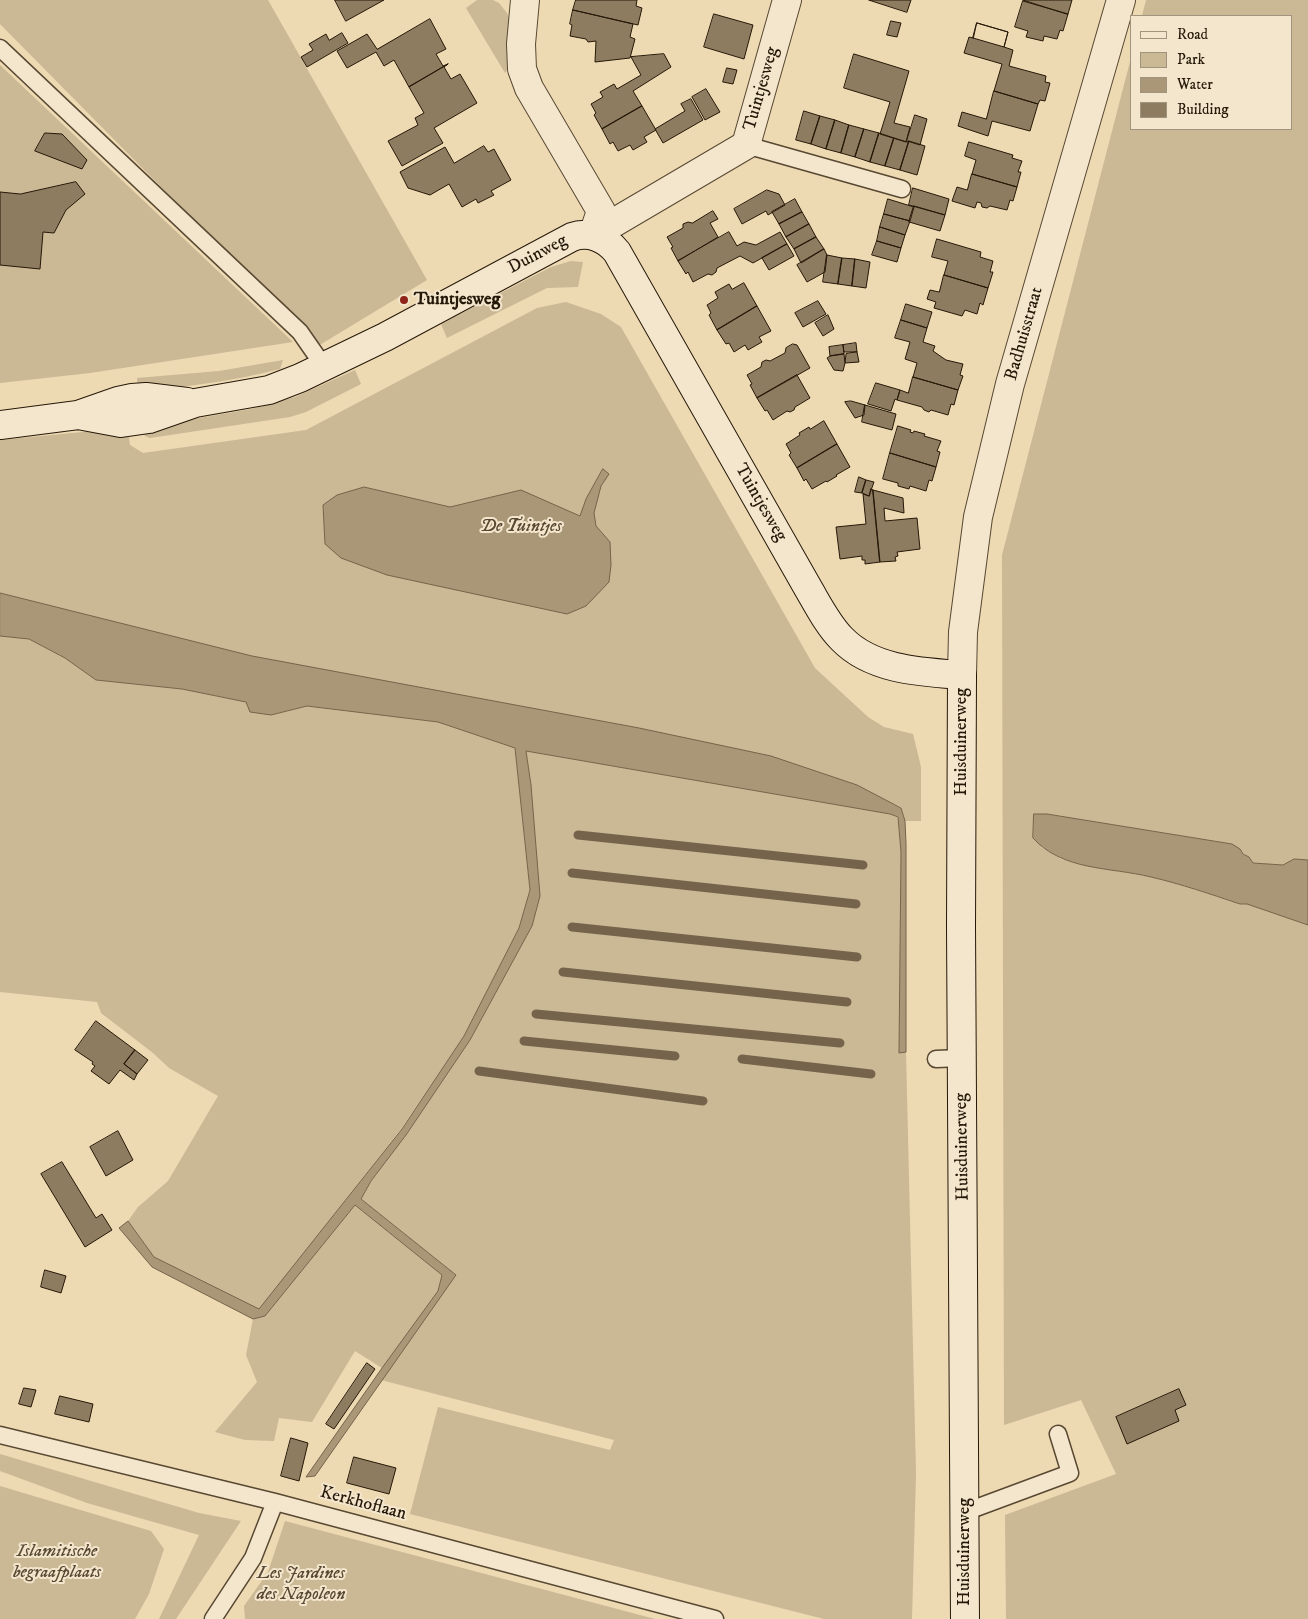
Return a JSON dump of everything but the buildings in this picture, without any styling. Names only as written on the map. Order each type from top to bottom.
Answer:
[{"type":"street","name":"Duinweg","points":[[0,424],[78,415],[121,423],[149,419],[195,403],[269,390],[325,368],[572,237],[583,234],[593,235],[601,211],[529,88],[522,68],[521,44],[525,0]]},
{"type":"street","name":"Tuintjesweg","points":[[593,235],[746,145],[787,0]]},
{"type":"street","name":"Badhuisstraat","points":[[962,675],[964,632],[978,517],[1010,384],[1121,0]]},
{"type":"street","name":"Tuintjesweg","points":[[593,235],[609,243],[617,252],[808,588],[841,638],[857,650],[883,664],[923,672],[962,675]]},
{"type":"street","name":"Huisduinerweg","points":[[962,675],[949,1059],[965,1512],[965,1619]]},
{"type":"lane","points":[[0,48],[95,140],[300,332],[325,368]]},
{"type":"lane","points":[[746,145],[902,189]]},
{"type":"lane","points":[[965,1512],[1070,1474],[1058,1434]]},
{"type":"lane","name":"Kerkhoflaan","points":[[0,1435],[275,1502],[715,1619]]},
{"type":"lane","points":[[213,1619],[253,1558],[275,1502]]},
{"type":"green space","points":[[0,0],[268,0],[427,280],[318,346],[0,24]]},
{"type":"green space","points":[[477,0],[493,0],[499,3],[507,13],[510,21],[511,65],[505,73],[466,8]]},
{"type":"green space","points":[[1146,0],[1308,0],[1308,860],[1294,859],[1284,865],[1253,863],[1232,844],[1047,814],[1041,847],[1061,859],[1168,881],[1240,904],[1247,904],[1308,925],[1308,1619],[1006,1619],[1005,1515],[1116,1474],[1081,1400],[1004,1425],[1002,555],[1130,62],[1130,130],[1293,130],[1293,15],[1142,15]]},
{"type":"green space","points":[[0,65],[293,342],[90,373],[0,383]]},
{"type":"green space","points":[[571,261],[583,262],[578,287],[547,288],[447,338],[441,324],[551,267]]},
{"type":"green space","name":"De Tuintjes","points":[[566,302],[601,314],[621,327],[815,668],[868,717],[884,727],[913,734],[921,767],[921,821],[905,821],[901,807],[882,799],[529,718],[0,603],[0,440],[103,430],[128,431],[130,445],[143,453],[306,430],[537,308]]},
{"type":"green space","points":[[283,360],[280,369],[245,377],[174,388],[138,391],[137,378],[219,371]]},
{"type":"green space","points":[[355,370],[361,384],[306,412],[290,417],[150,438],[145,436],[142,428],[251,409],[295,397]]},
{"type":"green space","points":[[0,636],[29,639],[65,658],[96,680],[182,689],[246,702],[271,715],[307,706],[438,722],[515,748],[530,890],[519,928],[464,1036],[401,1129],[259,1310],[154,1257],[128,1221],[138,1207],[168,1181],[218,1096],[169,1068],[153,1053],[101,1013],[97,1002],[0,992]]},
{"type":"green space","points":[[526,751],[890,814],[898,818],[901,852],[899,1052],[906,1052],[916,1474],[912,1619],[824,1619],[410,1514],[438,1407],[610,1450],[614,1440],[381,1380],[456,1275],[361,1199],[371,1181],[406,1135],[470,1040],[532,926],[531,785]]},
{"type":"green space","points":[[355,1205],[442,1275],[438,1291],[382,1368],[355,1351],[312,1422],[279,1418],[274,1441],[245,1440],[215,1432],[257,1382],[246,1355],[253,1319],[265,1316]]},
{"type":"green space","points":[[0,1454],[199,1513],[241,1521],[176,1619],[159,1619],[199,1535],[87,1503],[0,1471]]},
{"type":"green space","name":"Islamitische begraafplaats","points":[[0,1486],[151,1531],[164,1549],[149,1594],[135,1619],[0,1619]]},
{"type":"green space","name":"Les Jardines des Napoleon","points":[[285,1521],[655,1619],[245,1619],[244,1606],[268,1572]]},
{"type":"water","points":[[603,469],[609,474],[601,486],[594,513],[596,526],[610,542],[611,565],[609,582],[586,606],[567,614],[387,575],[341,558],[325,544],[323,505],[337,495],[364,487],[450,507],[521,490],[580,516],[586,499]]},
{"type":"water","points":[[0,593],[252,656],[639,728],[771,756],[857,785],[901,808],[905,821],[906,1052],[899,1053],[901,852],[898,817],[890,814],[526,751],[531,785],[540,896],[532,926],[470,1040],[406,1135],[371,1181],[361,1199],[456,1275],[315,1476],[306,1477],[438,1291],[442,1275],[355,1205],[265,1316],[253,1319],[152,1267],[119,1228],[128,1221],[154,1257],[259,1309],[402,1129],[464,1036],[519,928],[530,890],[515,748],[438,722],[307,706],[271,715],[250,712],[246,702],[182,689],[96,680],[65,658],[29,639],[0,636]]},
{"type":"water","points":[[1034,814],[1047,814],[1232,844],[1249,857],[1253,863],[1283,865],[1294,859],[1308,860],[1308,925],[1196,889],[1151,877],[1088,866],[1058,857],[1033,838]]},
{"type":"waterway","points":[[578,835],[863,865]]},
{"type":"waterway","points":[[572,873],[856,904]]},
{"type":"waterway","points":[[572,927],[857,957]]},
{"type":"waterway","points":[[563,972],[847,1002]]},
{"type":"waterway","points":[[536,1014],[840,1043]]},
{"type":"waterway","points":[[524,1041],[675,1056]]},
{"type":"waterway","points":[[742,1059],[871,1074]]},
{"type":"waterway","points":[[479,1071],[703,1101]]},
{"type":"place","name":"Tuintjesweg","points":[[404,300]]}]
